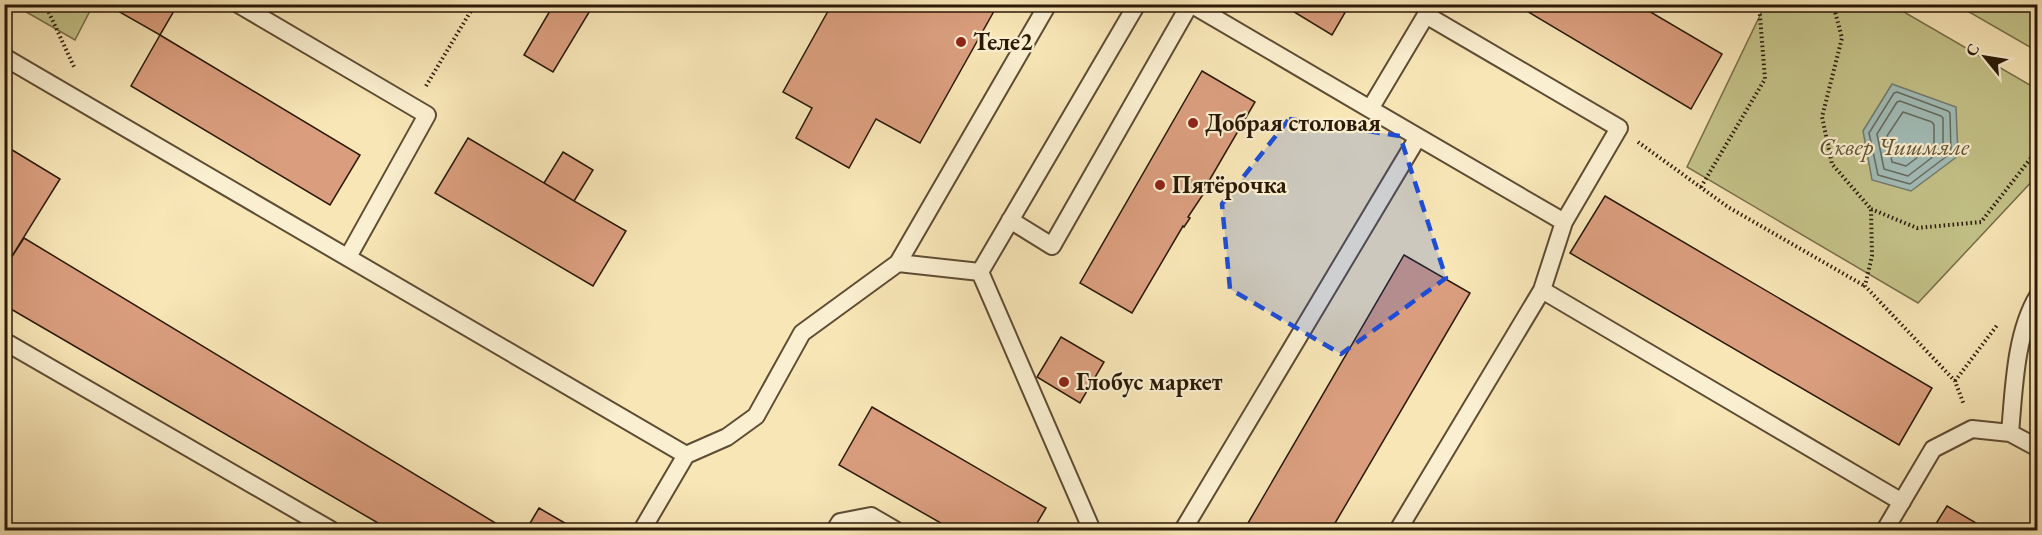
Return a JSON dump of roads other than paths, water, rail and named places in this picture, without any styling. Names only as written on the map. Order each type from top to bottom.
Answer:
[{"type":"lane","points":[[238,4],[427,115],[348,257]]},
{"type":"lane","points":[[642,531],[686,454],[727,437],[756,416],[802,333],[898,263],[1048,4]]},
{"type":"lane","points":[[980,272],[1137,4]]},
{"type":"lane","points":[[1010,220],[1052,246],[1190,4],[1564,222]]},
{"type":"lane","points":[[1370,110],[1426,15],[1619,128],[1564,222],[1542,290],[1398,531]]},
{"type":"lane","points":[[4,57],[686,454]]},
{"type":"lane","points":[[1183,531],[1418,137]]},
{"type":"lane","points":[[898,263],[980,272]]},
{"type":"lane","points":[[980,272],[1093,530]]},
{"type":"lane","points":[[1542,290],[1902,502]]},
{"type":"lane","points":[[2010,433],[2015,373],[2028,311],[2037,296]]},
{"type":"lane","points":[[4,352],[9,344],[331,531]]},
{"type":"lane","points":[[1885,531],[1933,449],[1972,429],[2010,433],[2037,447]]},
{"type":"lane","points":[[835,531],[840,522],[871,516],[895,531]]},
{"type":"water","points":[[1892,84],[1956,107],[1958,156],[1911,191],[1872,180],[1863,131]]},
{"type":"place","name":"Теле2","points":[[961,42]]},
{"type":"place","name":"Добрая столовая","points":[[1193,123]]},
{"type":"place","name":"Пятёрочка","points":[[1160,185]]},
{"type":"place","name":"Глобус маркет","points":[[1064,382]]},
{"type":"park label","name":"Сквер Чишмяле","points":[[1894,147]]}]
